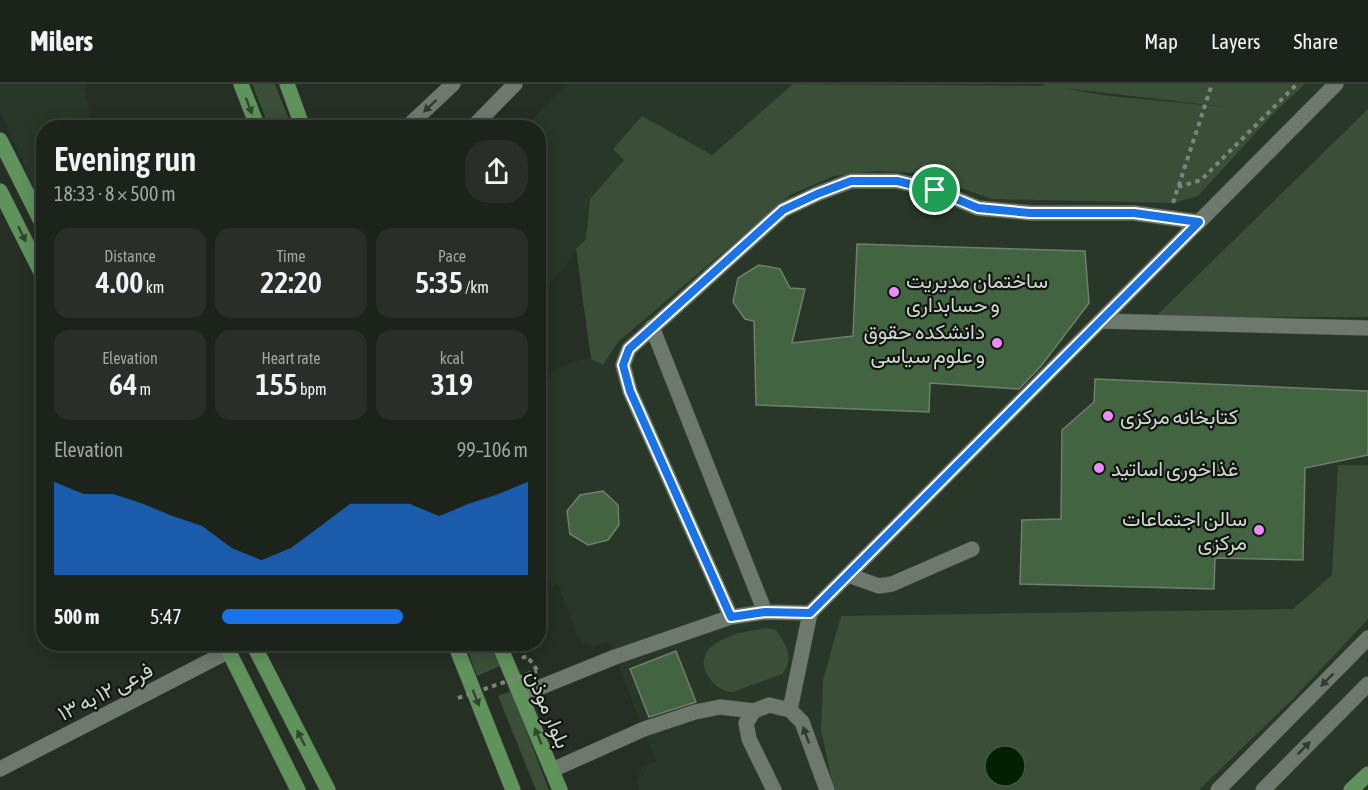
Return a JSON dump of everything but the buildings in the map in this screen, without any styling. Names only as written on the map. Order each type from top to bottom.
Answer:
[{"type":"main road","points":[[241,84],[255,120]]},
{"type":"main road","points":[[287,84],[300,120]]},
{"type":"main road","points":[[0,140],[36,211]]},
{"type":"main road","points":[[0,191],[36,262]]},
{"type":"main road","points":[[229,651],[298,790]]},
{"type":"main road","points":[[257,651],[327,790]]},
{"type":"main road","points":[[458,651],[513,790]]},
{"type":"main road","name":"بلوار موذن","points":[[503,651],[560,790]]},
{"type":"main road","points":[[1351,790],[1368,774]]},
{"type":"street","points":[[415,120],[453,84]]},
{"type":"street","points":[[480,120],[515,84]]},
{"type":"street","points":[[790,710],[810,613],[1336,84]]},
{"type":"street","points":[[731,617],[630,391],[623,365],[629,349],[783,210],[851,181],[897,181],[935,190],[978,208],[1030,213],[1134,213],[1199,222]]},
{"type":"street","points":[[1100,321],[1368,328]]},
{"type":"street","points":[[652,327],[765,612]]},
{"type":"street","points":[[848,575],[879,586],[892,584],[972,549]]},
{"type":"street","points":[[521,694],[615,657],[731,617],[765,612],[810,613]]},
{"type":"street","points":[[1218,790],[1368,638]]},
{"type":"street","name":"فرعی ۱۲ به ۱۳","points":[[0,769],[220,651]]},
{"type":"street","points":[[1263,790],[1368,684]]},
{"type":"street","points":[[552,770],[644,729],[694,712],[720,707],[754,711],[769,705],[790,710],[802,722],[827,790]]},
{"type":"street","points":[[754,711],[747,723],[749,739],[774,790]]},
{"type":"path","points":[[1168,218],[1212,84]]},
{"type":"path","points":[[1178,187],[1201,180],[1297,84]]},
{"type":"path","points":[[458,698],[537,671],[527,656]]},
{"type":"shaded area","points":[[0,84],[85,84],[90,120],[36,120],[36,192],[0,112]]},
{"type":"shaded area","points":[[252,84],[275,84],[289,120],[266,120]]},
{"type":"shaded area","points":[[567,84],[1368,84],[1368,790],[640,790],[637,782],[641,768],[656,761],[609,642],[592,646],[582,642],[577,635],[558,584],[552,587],[546,573],[546,380],[557,369],[591,358],[576,250],[565,266],[546,286],[546,120],[532,120]]},
{"type":"shaded area","points":[[793,84],[1043,86],[1044,84],[1305,84],[1275,112],[1198,196],[1174,203],[992,199],[918,173],[878,171],[834,176],[790,195],[618,342],[603,365],[591,359],[576,249],[586,239],[590,199],[624,160],[613,149],[642,116],[712,155]],"holes":[[[1062,88],[1227,107],[1109,96]]]},
{"type":"shaded area","points":[[1368,109],[1368,317],[1155,317]]},
{"type":"shaded area","points":[[1338,465],[1368,465],[1368,619],[1294,698],[1199,790],[834,790],[821,730],[823,680],[841,616],[1293,609],[1332,575]]},
{"type":"shaded area","points":[[768,628],[777,631],[788,652],[788,663],[782,674],[733,692],[726,691],[713,682],[708,676],[704,662],[705,654],[710,648],[729,636]]},
{"type":"shaded area","points":[[468,651],[494,651],[500,666],[477,676]]},
{"type":"shaded area","points":[[511,691],[549,790],[536,790],[498,696]]},
{"type":"shaded area","points":[[1005,746],[1019,752],[1025,766],[1019,780],[1005,786],[991,780],[985,766],[991,752]]},
{"type":"place","name":"ساختمان مدیریت و حسابداری","points":[[894,292]]},
{"type":"place","name":"دانشکده حقوق و علوم سیاسی","points":[[997,343]]},
{"type":"place","name":"کتابخانه مرکزی","points":[[1108,416]]},
{"type":"place","name":"غذاخوری اساتید","points":[[1099,468]]},
{"type":"place","name":"سالن اجتماعات مرکزی","points":[[1259,530]]},
{"type":"route","points":[[851,181],[897,181],[935,190],[978,208],[1030,213],[1134,213],[1199,222],[810,613],[765,612],[731,617],[630,391],[623,365],[629,349],[783,210],[851,181]]}]
